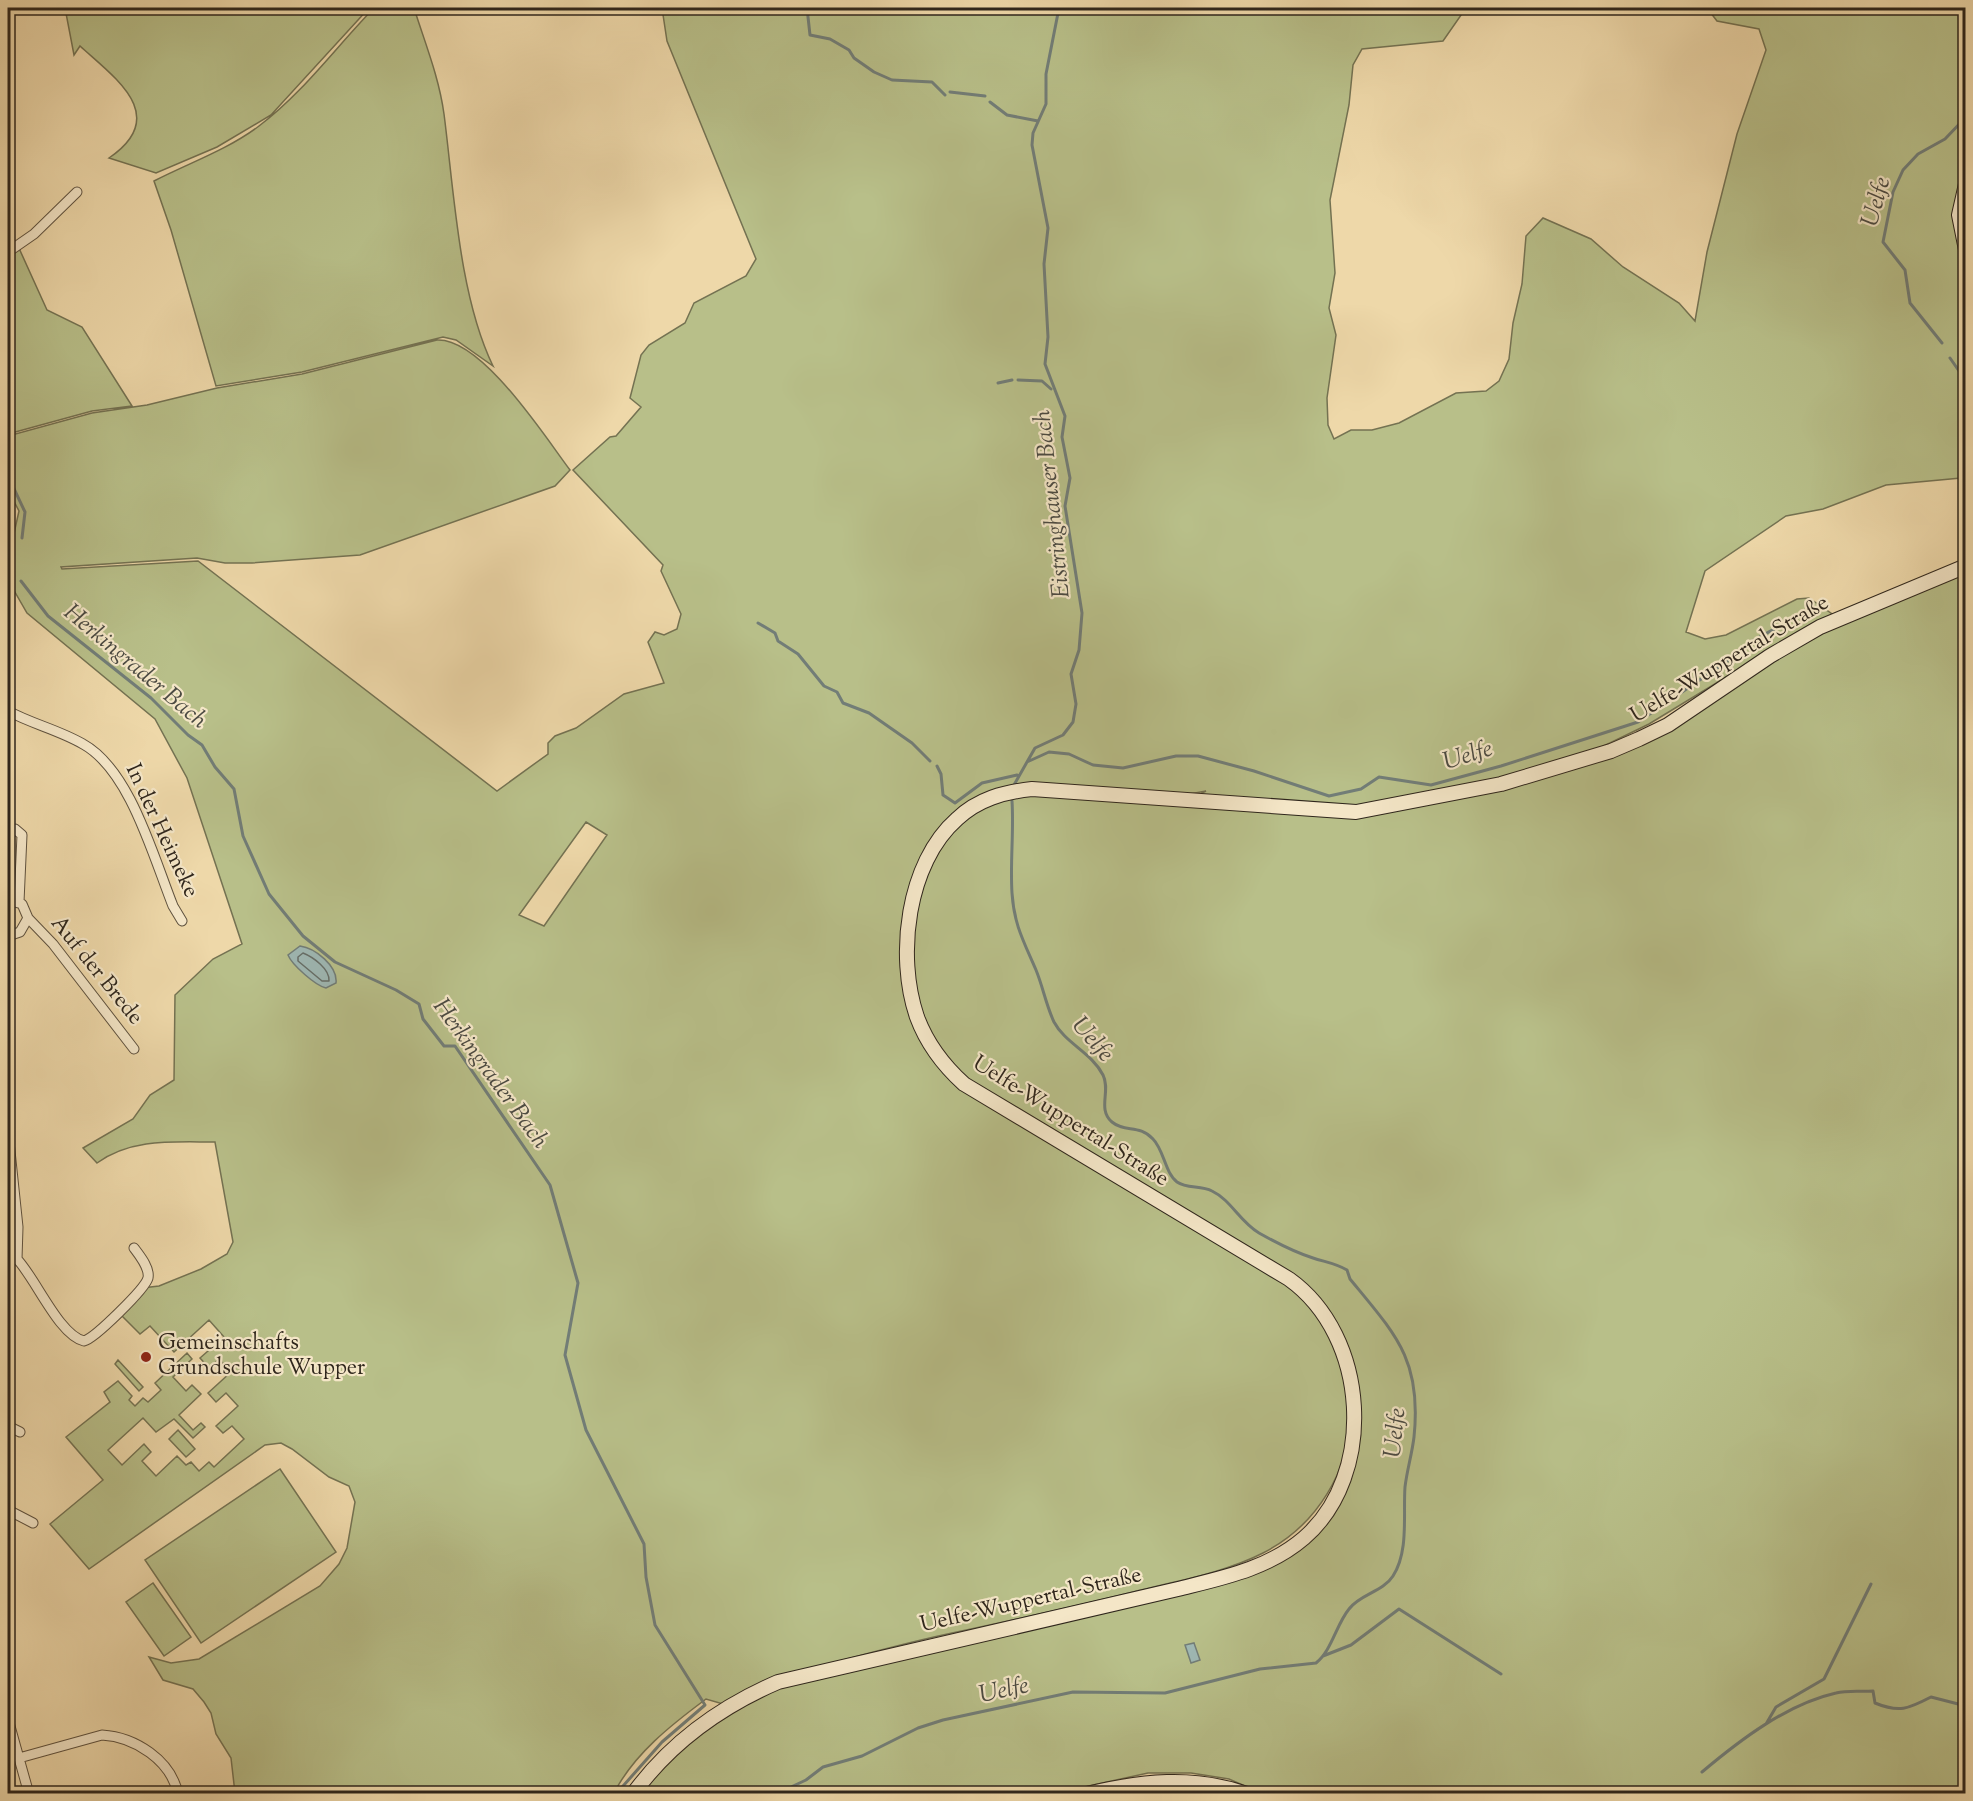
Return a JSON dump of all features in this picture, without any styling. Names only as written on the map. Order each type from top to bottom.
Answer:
[{"type":"main road","points":[[1965,184],[1959,215],[1965,250]]},
{"type":"main road","name":"Uelfe-Wuppertal-Straße","points":[[633,1794],[662,1759],[711,1716],[739,1699],[778,1682],[1178,1589],[1243,1572],[1270,1561],[1304,1538],[1322,1520],[1346,1476],[1354,1425],[1349,1378],[1334,1335],[1306,1293],[1289,1279],[964,1084],[939,1059],[928,1041],[915,1009],[910,979],[909,949],[912,917],[916,889],[927,861],[935,844],[959,817],[988,798],[1032,789],[1356,812],[1501,784],[1602,753],[1639,739],[1668,725],[1770,656],[1820,627],[1965,566]]},
{"type":"main road","points":[[1087,1794],[1145,1782],[1183,1780],[1212,1784],[1247,1794]]},
{"type":"street","points":[[8,252],[34,234],[77,192]]},
{"type":"street","name":"In der Heimeke","points":[[8,711],[85,744],[114,769],[128,795],[173,906],[182,921]]},
{"type":"street","points":[[8,829],[15,829],[22,835],[19,902],[8,900]]},
{"type":"street","name":"Auf der Brede","points":[[19,902],[28,918],[53,944],[134,1049]]},
{"type":"street","name":"Auf der Brede","points":[[8,936],[20,932],[28,918]]},
{"type":"street","points":[[8,1132],[18,1227],[12,1259],[64,1326],[77,1339],[86,1341],[128,1302],[147,1280],[146,1267],[134,1248]]},
{"type":"street","points":[[8,1426],[20,1432]]},
{"type":"street","points":[[8,1510],[33,1523]]},
{"type":"street","points":[[8,1719],[29,1794]]},
{"type":"street","points":[[19,1758],[102,1735],[114,1736],[161,1761],[173,1775],[177,1794]]},
{"type":"green space","points":[[65,8],[369,8],[271,115],[217,147],[156,173],[109,158],[127,142],[136,127],[136,113],[131,98],[108,71],[80,46],[74,55]]},
{"type":"green space","points":[[374,8],[414,8],[442,100],[455,209],[472,308],[493,366],[456,340],[443,337],[302,372],[216,386],[171,230],[154,181],[221,149],[259,126],[305,84]]},
{"type":"green space","points":[[662,8],[1466,8],[1443,41],[1362,49],[1353,65],[1349,105],[1330,200],[1335,273],[1329,308],[1336,335],[1327,398],[1328,425],[1334,439],[1351,430],[1372,430],[1399,423],[1456,393],[1486,391],[1499,381],[1509,359],[1513,323],[1522,284],[1526,236],[1543,218],[1591,239],[1623,267],[1679,303],[1695,321],[1707,252],[1737,134],[1766,50],[1759,29],[1717,21],[1707,8],[1965,8],[1966,179],[1956,207],[1958,231],[1966,257],[1965,471],[1961,478],[1886,485],[1823,509],[1786,516],[1705,571],[1686,632],[1705,639],[1726,635],[1797,599],[1809,598],[1835,616],[1774,648],[1649,724],[1577,759],[1501,782],[1392,804],[1329,810],[1355,812],[1501,784],[1611,751],[1668,725],[1770,656],[1820,627],[1965,566],[1965,1793],[1263,1794],[1229,1779],[1191,1773],[1148,1773],[1052,1794],[633,1793],[664,1757],[698,1727],[736,1702],[778,1682],[1228,1576],[1276,1558],[1304,1538],[1328,1511],[1344,1479],[1352,1443],[1354,1406],[1348,1369],[1335,1335],[1316,1304],[1289,1279],[1279,1273],[1308,1298],[1332,1336],[1342,1364],[1348,1394],[1349,1431],[1338,1474],[1315,1511],[1282,1542],[1263,1553],[1200,1576],[920,1640],[789,1674],[760,1684],[723,1704],[706,1699],[654,1741],[622,1779],[614,1793],[235,1793],[231,1758],[216,1734],[211,1713],[193,1689],[163,1680],[149,1657],[171,1663],[199,1659],[320,1586],[339,1564],[347,1548],[355,1502],[349,1486],[329,1477],[281,1443],[265,1445],[89,1569],[50,1524],[103,1480],[66,1437],[110,1402],[104,1392],[118,1381],[132,1396],[129,1400],[135,1406],[143,1398],[148,1402],[161,1390],[155,1383],[187,1353],[192,1359],[173,1377],[186,1391],[192,1385],[201,1394],[179,1415],[193,1430],[201,1423],[205,1427],[193,1438],[174,1419],[156,1432],[143,1418],[108,1450],[122,1465],[144,1444],[151,1452],[142,1461],[156,1476],[177,1456],[186,1465],[191,1462],[199,1471],[209,1462],[214,1467],[244,1439],[232,1426],[223,1433],[216,1426],[238,1406],[226,1393],[216,1402],[208,1393],[231,1372],[219,1359],[209,1368],[200,1358],[224,1337],[209,1320],[174,1352],[150,1326],[140,1334],[122,1316],[100,1336],[97,1332],[142,1288],[159,1286],[201,1269],[227,1254],[233,1242],[215,1142],[168,1142],[139,1145],[110,1155],[97,1163],[83,1148],[133,1119],[150,1095],[174,1080],[175,995],[213,959],[242,944],[187,778],[155,719],[27,613],[8,580],[8,560],[19,511],[8,490],[8,436],[92,413],[147,405],[217,388],[302,374],[437,340],[455,344],[473,355],[511,392],[570,470],[555,486],[360,555],[252,563],[225,563],[197,558],[61,567],[62,569],[198,561],[497,791],[548,754],[548,743],[555,736],[576,728],[624,694],[664,683],[648,642],[655,632],[664,635],[677,629],[681,614],[661,571],[663,565],[573,470],[610,437],[616,436],[641,407],[630,398],[641,355],[649,345],[685,323],[694,303],[746,276],[756,259],[667,41]],"holes":[[[1076,790],[1184,795],[1206,791],[1202,793],[1202,798],[1326,810]],[[981,801],[951,825],[935,843],[921,875],[913,908],[909,957],[911,981],[922,1026],[933,1046],[946,1066],[964,1084],[1260,1262],[989,1106],[948,1074],[927,1048],[912,1015],[904,979],[903,943],[906,907],[914,874],[930,844],[941,830],[966,809]],[[586,822],[607,835],[544,926],[519,915]]]},
{"type":"green space","points":[[18,246],[47,310],[82,327],[132,406],[92,411],[8,434],[8,253]]},
{"type":"green space","points":[[118,1360],[143,1387],[139,1391],[115,1364]]},
{"type":"green space","points":[[178,1430],[195,1449],[186,1457],[169,1439]]},
{"type":"green space","points":[[280,1469],[336,1552],[201,1643],[145,1560]]},
{"type":"green space","points":[[153,1583],[191,1637],[164,1656],[126,1602]]},
{"type":"green space","points":[[1185,1786],[1228,1794],[1111,1794]]},
{"type":"water","points":[[300,946],[319,954],[329,964],[336,977],[336,983],[326,988],[299,969],[288,955]]},
{"type":"water","points":[[1194,1643],[1200,1660],[1191,1663],[1185,1645]]},
{"type":"waterway","points":[[807,8],[810,35],[830,39],[849,50],[854,58],[874,72],[892,80],[932,82],[945,95]]},
{"type":"waterway","name":"Eistringhauser Bach","points":[[1027,762],[1035,748],[1063,735],[1073,722],[1076,704],[1071,674],[1079,650],[1082,613],[1065,506],[1070,478],[1062,437],[1065,416],[1045,364],[1048,337],[1044,264],[1048,228],[1032,145],[1033,133],[1046,104],[1046,74],[1059,8]]},
{"type":"waterway","points":[[950,92],[985,96]]},
{"type":"waterway","points":[[990,102],[1007,115],[1038,121]]},
{"type":"waterway","name":"Uelfe","points":[[1942,343],[1910,303],[1905,270],[1883,242],[1893,192],[1903,170],[1918,154],[1945,139],[1966,117]]},
{"type":"waterway","name":"Uelfe","points":[[1950,358],[1966,381]]},
{"type":"waterway","points":[[998,383],[1012,380]]},
{"type":"waterway","points":[[1018,380],[1042,381],[1051,389]]},
{"type":"waterway","name":"Herkingrader Bach","points":[[8,476],[25,512],[22,538]]},
{"type":"waterway","name":"Herkingrader Bach","points":[[21,581],[48,616],[151,698],[188,735],[202,745],[215,767],[234,789],[243,836],[269,894],[303,936],[335,962],[396,990],[419,1004],[423,1019],[444,1046],[455,1046],[550,1185],[578,1283],[565,1355],[586,1430],[644,1544],[646,1577],[655,1625],[705,1705],[662,1742],[616,1794]]},
{"type":"waterway","name":"Uelfe","points":[[1014,785],[1027,762],[1049,752],[1069,754],[1093,765],[1123,768],[1176,756],[1198,756],[1254,771],[1329,796],[1361,789],[1379,777],[1431,785],[1501,766],[1638,722],[1732,658],[1750,642],[1814,608]]},
{"type":"waterway","points":[[758,623],[775,633],[778,641],[798,654],[824,686],[837,692],[843,703],[869,713],[912,743],[930,761]]},
{"type":"waterway","points":[[937,766],[941,774],[943,795],[955,803],[982,783],[1017,775]]},
{"type":"waterway","name":"Uelfe","points":[[776,1794],[806,1780],[823,1767],[862,1756],[918,1728],[943,1720],[1073,1692],[1165,1693],[1260,1669],[1316,1663],[1326,1651],[1349,1609],[1389,1581],[1398,1566],[1401,1555],[1405,1487],[1414,1437],[1415,1410],[1414,1388],[1402,1350],[1381,1316],[1350,1279],[1347,1270],[1299,1253],[1259,1233],[1246,1223],[1225,1200],[1212,1191],[1185,1186],[1177,1182],[1170,1173],[1157,1144],[1148,1134],[1117,1125],[1108,1117],[1105,1111],[1106,1087],[1103,1075],[1092,1060],[1065,1036],[1054,1022],[1017,924],[1011,870],[1012,801]]},
{"type":"waterway","points":[[1766,1724],[1776,1707],[1824,1679],[1871,1584]]},
{"type":"waterway","points":[[1323,1656],[1351,1645],[1399,1609],[1501,1674]]},
{"type":"waterway","points":[[1702,1772],[1748,1736],[1782,1714],[1800,1705],[1836,1693],[1873,1691],[1875,1703],[1897,1709],[1910,1707],[1931,1697],[1966,1706]]},
{"type":"place","name":"Gemeinschafts Grundschule Wupper","points":[[146,1357]]}]
